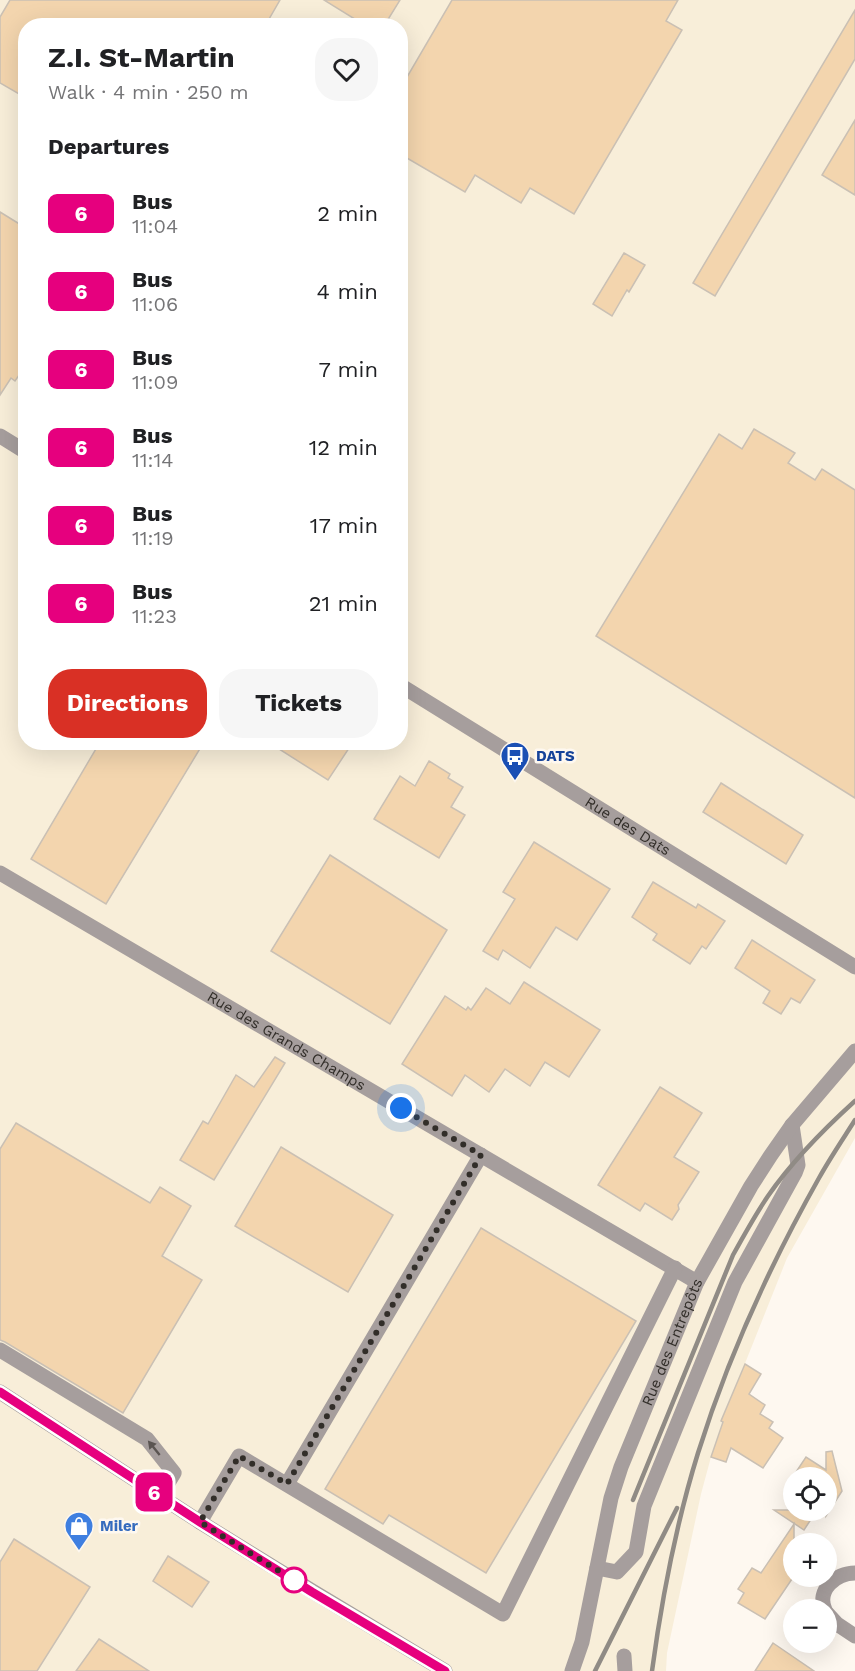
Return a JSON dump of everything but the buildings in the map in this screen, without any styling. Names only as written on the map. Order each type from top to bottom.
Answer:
[{"type":"street","points":[[0,436],[18,447]]},
{"type":"street","name":"Rue des Dats","points":[[408,690],[855,967]]},
{"type":"street","name":"Rue des Grands Champs","points":[[0,873],[697,1282]]},
{"type":"street","name":"Rue des Entrepôts","points":[[572,1671],[582,1642],[610,1498],[697,1282],[751,1186],[792,1125],[855,1051]]},
{"type":"street","points":[[597,1568],[617,1572],[636,1552],[644,1506],[735,1282],[798,1165],[792,1125]]},
{"type":"street","points":[[287,1484],[481,1155]]},
{"type":"street","points":[[200,1522],[239,1456],[503,1614],[675,1268]]},
{"type":"street","points":[[0,1350],[147,1439],[174,1473],[160,1496]]},
{"type":"street","points":[[0,1392],[200,1522],[445,1671]]},
{"type":"street","points":[[823,1599],[824,1592],[834,1578],[855,1573]]},
{"type":"street","points":[[837,1624],[855,1636]]},
{"type":"shaded area","points":[[0,0],[855,0],[855,1138],[787,1258],[732,1396],[701,1494],[667,1653],[666,1671],[0,1671]]},
{"type":"railway","points":[[633,1500],[741,1240],[763,1203],[788,1170],[820,1134],[855,1101]]},
{"type":"railway","points":[[652,1671],[676,1534],[710,1417],[751,1312],[767,1278],[823,1171],[855,1120]]},
{"type":"railway","points":[[595,1671],[677,1508]]},
{"type":"bus line","name":"6","points":[[0,1392],[200,1522],[445,1671]]},
{"type":"place","name":"DATS","points":[[515,782]]},
{"type":"place","name":"Miler","points":[[79,1552]]},
{"type":"route","points":[[294,1580],[200,1522],[239,1456],[287,1484],[481,1155],[401,1108]]}]
